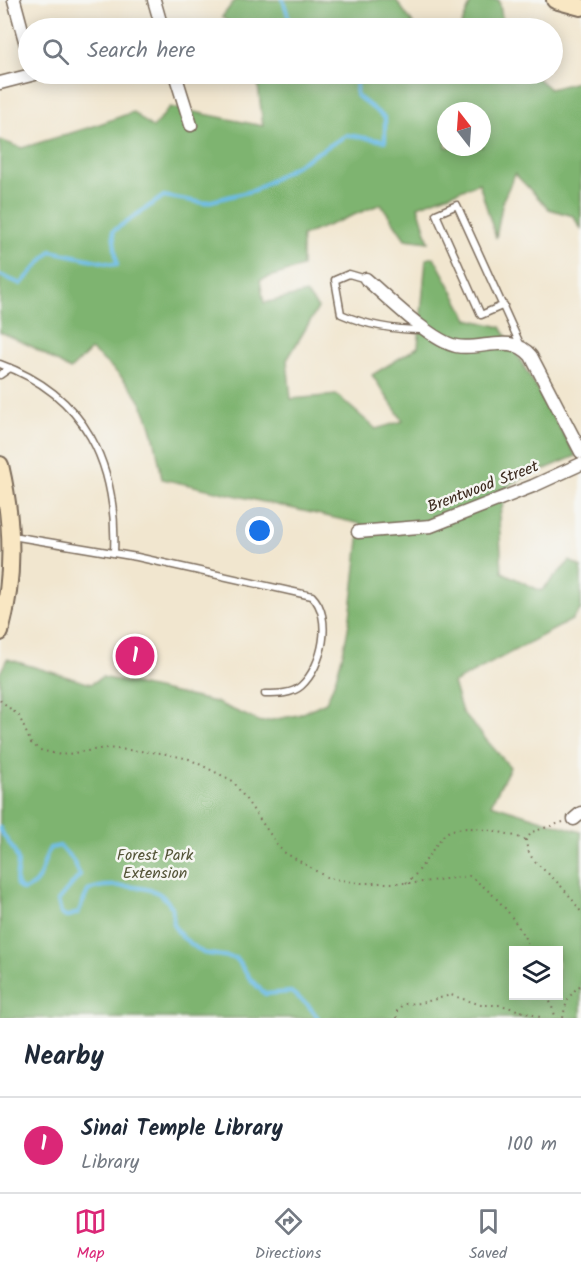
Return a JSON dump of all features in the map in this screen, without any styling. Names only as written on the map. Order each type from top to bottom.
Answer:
[{"type":"main road","points":[[555,0],[581,7]]},
{"type":"main road","points":[[0,465],[11,536],[9,590],[0,632]]},
{"type":"street","points":[[14,0],[19,18]]},
{"type":"street","points":[[154,0],[159,18]]},
{"type":"street","points":[[0,83],[18,78]]},
{"type":"street","points":[[178,84],[191,125]]},
{"type":"street","points":[[366,279],[427,330],[455,346],[505,344],[522,346],[531,356],[581,452]]},
{"type":"street","name":"Brentwood Street","points":[[358,532],[431,526],[533,486],[581,464]]},
{"type":"lane","points":[[504,304],[481,315],[436,214],[457,205],[504,304],[522,346]]},
{"type":"lane","points":[[366,279],[349,274],[335,280],[341,314],[364,324],[397,330],[427,330]]},
{"type":"lane","points":[[0,364],[46,387],[61,398],[83,424],[101,459],[111,493],[114,553]]},
{"type":"lane","points":[[0,375],[10,368]]},
{"type":"lane","points":[[11,536],[114,553],[312,596],[320,604],[324,621],[318,659],[310,676],[300,687],[285,693],[266,694]]},
{"type":"path","points":[[0,700],[19,716],[31,743],[40,750],[61,755],[106,748],[132,749],[189,759],[233,780],[282,850],[328,878],[361,884],[406,884],[470,876],[491,890],[501,901],[528,946]]},
{"type":"path","points":[[526,840],[532,832],[578,816]]},
{"type":"path","points":[[406,884],[418,873],[444,835],[453,830],[494,830],[526,840]]},
{"type":"path","points":[[526,840],[533,860],[563,888],[581,912]]},
{"type":"path","points":[[563,1018],[564,1006],[581,985]]},
{"type":"path","points":[[397,1018],[397,1011],[403,1004],[421,1003],[443,996],[458,997],[481,1005],[501,1005],[543,1018]]},
{"type":"path","points":[[549,1000],[556,1018]]},
{"type":"green space","points":[[235,0],[396,0],[409,18],[223,18]]},
{"type":"green space","points":[[472,0],[499,0],[502,18],[464,18]]},
{"type":"green space","name":"Forest Park Extension","points":[[581,81],[581,229],[573,216],[549,209],[515,174],[503,200],[496,238],[479,183],[418,206],[429,242],[405,239],[381,204],[302,236],[302,267],[260,280],[264,303],[306,293],[318,308],[287,360],[291,399],[337,395],[376,429],[403,421],[372,375],[418,347],[426,259],[434,257],[468,319],[501,327],[576,456],[510,484],[499,517],[502,572],[541,591],[570,561],[581,567],[581,609],[572,620],[453,683],[462,712],[510,767],[491,804],[581,832],[581,1018],[0,1018],[0,673],[7,659],[91,684],[102,677],[215,702],[261,722],[298,715],[326,702],[335,681],[350,615],[361,524],[162,479],[149,420],[143,406],[124,379],[91,350],[70,370],[33,347],[0,332],[0,140],[22,148],[133,112],[153,128],[170,107],[263,126],[258,85],[262,84],[544,84],[550,89]]},
{"type":"waterway","points":[[283,0],[289,18]]},
{"type":"waterway","points":[[0,275],[21,284],[51,251],[117,265],[113,231],[164,196],[204,203],[255,190],[347,135],[385,141],[385,118],[356,95],[357,84]]},
{"type":"waterway","points":[[0,828],[16,854],[17,886],[23,890],[35,883],[50,848],[60,846],[73,860],[80,875],[58,901],[61,914],[66,917],[78,913],[88,891],[94,888],[123,886],[143,888],[158,893],[172,907],[174,926],[182,937],[203,953],[236,958],[251,980],[265,994],[291,992],[308,1005],[318,1018]]},
{"type":"place","name":"Sinai Temple Library","points":[[135,656]]}]
